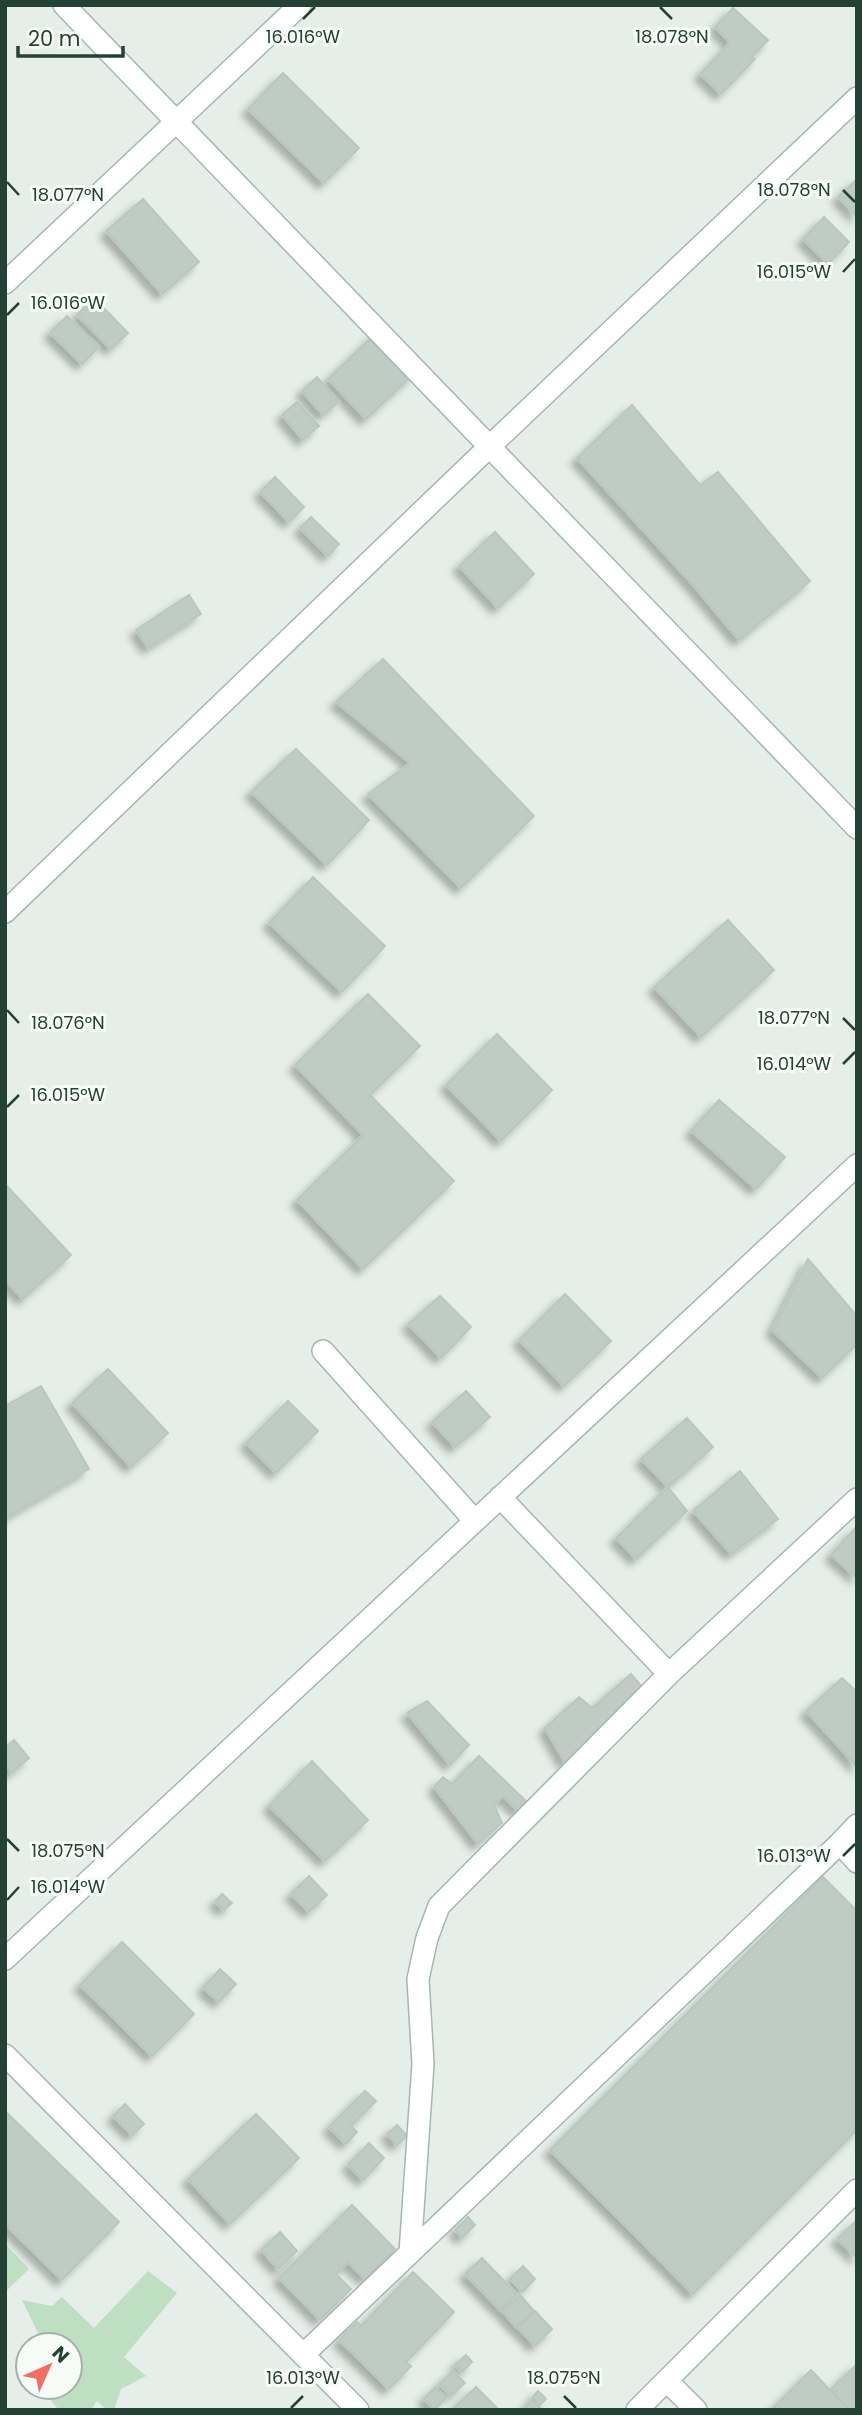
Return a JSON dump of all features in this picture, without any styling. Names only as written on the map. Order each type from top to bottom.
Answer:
[{"type":"street","points":[[64,5],[857,828]]},
{"type":"street","points":[[5,283],[300,5]]},
{"type":"street","points":[[5,912],[857,98]]},
{"type":"street","points":[[5,1959],[857,1165]]},
{"type":"street","points":[[323,1350],[475,1521]]},
{"type":"street","points":[[500,1497],[669,1674]]},
{"type":"street","points":[[410,2253],[424,2064],[418,1979],[439,1906],[669,1674],[857,1499]]},
{"type":"street","points":[[303,2355],[857,1825]]},
{"type":"street","points":[[840,1843],[857,1862]]},
{"type":"street","points":[[5,2055],[358,2410]]},
{"type":"street","points":[[638,2410],[857,2190]]},
{"type":"street","points":[[667,2381],[696,2410]]},
{"type":"green space","points":[[5,2244],[29,2269],[5,2292]]},
{"type":"green space","points":[[148,2271],[177,2293],[124,2357],[146,2376],[121,2389],[114,2410],[107,2410],[97,2401],[91,2410],[59,2410],[51,2401],[84,2401],[84,2331],[37,2331],[22,2300],[52,2306],[62,2297],[94,2328]]},
{"type":"building","points":[[733,8],[768,40],[752,57],[755,59],[721,94],[700,74],[730,43],[715,27]]},
{"type":"building","points":[[283,73],[359,148],[324,183],[248,109]]},
{"type":"building","points":[[857,179],[857,217],[838,197]]},
{"type":"building","points":[[143,199],[199,262],[162,294],[106,231]]},
{"type":"building","points":[[824,217],[849,242],[828,264],[803,239]]},
{"type":"building","points":[[94,298],[128,333],[111,349],[77,315]]},
{"type":"building","points":[[67,316],[99,347],[82,364],[50,333]]},
{"type":"building","points":[[376,333],[414,374],[366,419],[328,379]]},
{"type":"building","points":[[317,377],[339,402],[323,415],[302,391]]},
{"type":"building","points":[[297,402],[319,426],[303,440],[282,415]]},
{"type":"building","points":[[632,405],[700,485],[718,472],[810,581],[739,640],[692,584],[577,458]]},
{"type":"building","points":[[275,477],[304,507],[289,522],[260,492]]},
{"type":"building","points":[[311,517],[339,544],[328,556],[300,528]]},
{"type":"building","points":[[495,532],[534,574],[498,608],[459,566]]},
{"type":"building","points":[[189,595],[201,614],[148,648],[136,630]]},
{"type":"building","points":[[383,659],[534,816],[461,888],[368,794],[410,763],[336,702]]},
{"type":"building","points":[[296,749],[369,820],[327,865],[251,792]]},
{"type":"building","points":[[313,877],[385,946],[342,992],[269,923]]},
{"type":"building","points":[[728,920],[774,970],[701,1037],[654,987]]},
{"type":"building","points":[[368,994],[420,1046],[370,1095],[454,1181],[363,1269],[297,1200],[363,1135],[295,1065]]},
{"type":"building","points":[[497,1034],[552,1090],[501,1141],[446,1085]]},
{"type":"building","points":[[719,1100],[785,1157],[756,1189],[691,1131]]},
{"type":"building","points":[[5,1184],[71,1255],[23,1299],[5,1280]]},
{"type":"building","points":[[808,1259],[857,1316],[857,1344],[822,1378],[772,1330]]},
{"type":"building","points":[[565,1294],[611,1341],[564,1386],[519,1340]]},
{"type":"building","points":[[440,1296],[471,1327],[441,1358],[408,1324]]},
{"type":"building","points":[[108,1369],[168,1433],[131,1467],[72,1403]]},
{"type":"building","points":[[41,1386],[89,1469],[5,1518],[5,1406]]},
{"type":"building","points":[[466,1391],[490,1417],[455,1447],[432,1422]]},
{"type":"building","points":[[288,1401],[318,1431],[276,1473],[246,1443]]},
{"type":"building","points":[[687,1418],[713,1447],[668,1487],[641,1459]]},
{"type":"building","points":[[740,1471],[778,1519],[731,1554],[693,1511]]},
{"type":"building","points":[[668,1487],[687,1511],[636,1559],[616,1538]]},
{"type":"building","points":[[857,1527],[857,1578],[831,1555]]},
{"type":"building","points":[[631,1674],[648,1694],[565,1763],[545,1728],[579,1697],[592,1708]]},
{"type":"building","points":[[842,1678],[857,1692],[857,1767],[806,1711]]},
{"type":"building","points":[[427,1701],[469,1745],[450,1765],[407,1713]]},
{"type":"building","points":[[14,1740],[29,1758],[11,1773],[5,1766],[5,1748]]},
{"type":"building","points":[[479,1756],[527,1802],[518,1811],[503,1796],[494,1805],[502,1823],[478,1844],[434,1787],[443,1777],[452,1784]]},
{"type":"building","points":[[312,1761],[368,1820],[325,1861],[269,1806]]},
{"type":"building","points":[[309,1876],[327,1895],[309,1912],[291,1894]]},
{"type":"building","points":[[823,1877],[857,1911],[857,2130],[693,2294],[550,2150]]},
{"type":"building","points":[[222,1894],[232,1903],[224,1910],[215,1902]]},
{"type":"building","points":[[122,1942],[194,2014],[152,2056],[80,1985]]},
{"type":"building","points":[[220,1969],[236,1984],[219,2002],[203,1988]]},
{"type":"building","points":[[365,2091],[376,2101],[351,2126],[357,2132],[346,2144],[329,2127]]},
{"type":"building","points":[[125,2104],[144,2124],[132,2135],[113,2116]]},
{"type":"building","points":[[5,2111],[119,2222],[62,2280],[5,2224]]},
{"type":"building","points":[[256,2114],[299,2158],[230,2224],[188,2179]]},
{"type":"building","points":[[397,2125],[407,2136],[397,2145],[387,2134]]},
{"type":"building","points":[[369,2143],[384,2158],[363,2180],[348,2165]]},
{"type":"building","points":[[352,2205],[395,2249],[365,2279],[348,2262],[336,2274],[351,2289],[320,2320],[279,2278]]},
{"type":"building","points":[[468,2217],[475,2225],[462,2238],[455,2230]]},
{"type":"building","points":[[857,2220],[857,2258],[837,2239]]},
{"type":"building","points":[[280,2232],[297,2251],[278,2269],[261,2250]]},
{"type":"building","points":[[482,2258],[517,2294],[500,2310],[465,2274]]},
{"type":"building","points":[[523,2266],[535,2279],[522,2292],[510,2279]]},
{"type":"building","points":[[413,2272],[454,2312],[406,2362],[411,2366],[389,2389],[339,2340],[357,2322],[361,2326]]},
{"type":"building","points":[[520,2295],[534,2311],[516,2327],[502,2311]]},
{"type":"building","points":[[535,2311],[552,2329],[535,2346],[518,2328]]},
{"type":"building","points":[[466,2355],[472,2362],[462,2372],[455,2365]]},
{"type":"building","points":[[857,2364],[857,2410],[849,2410],[831,2389]]},
{"type":"building","points":[[811,2370],[849,2410],[771,2410]]},
{"type":"building","points":[[453,2371],[465,2383],[450,2396],[439,2384]]},
{"type":"building","points":[[435,2387],[446,2398],[434,2410],[424,2399]]},
{"type":"building","points":[[476,2387],[499,2410],[453,2409]]},
{"type":"building","points":[[538,2391],[546,2399],[540,2405],[532,2398]]},
{"type":"building","points":[[532,2400],[542,2410],[522,2410]]}]
